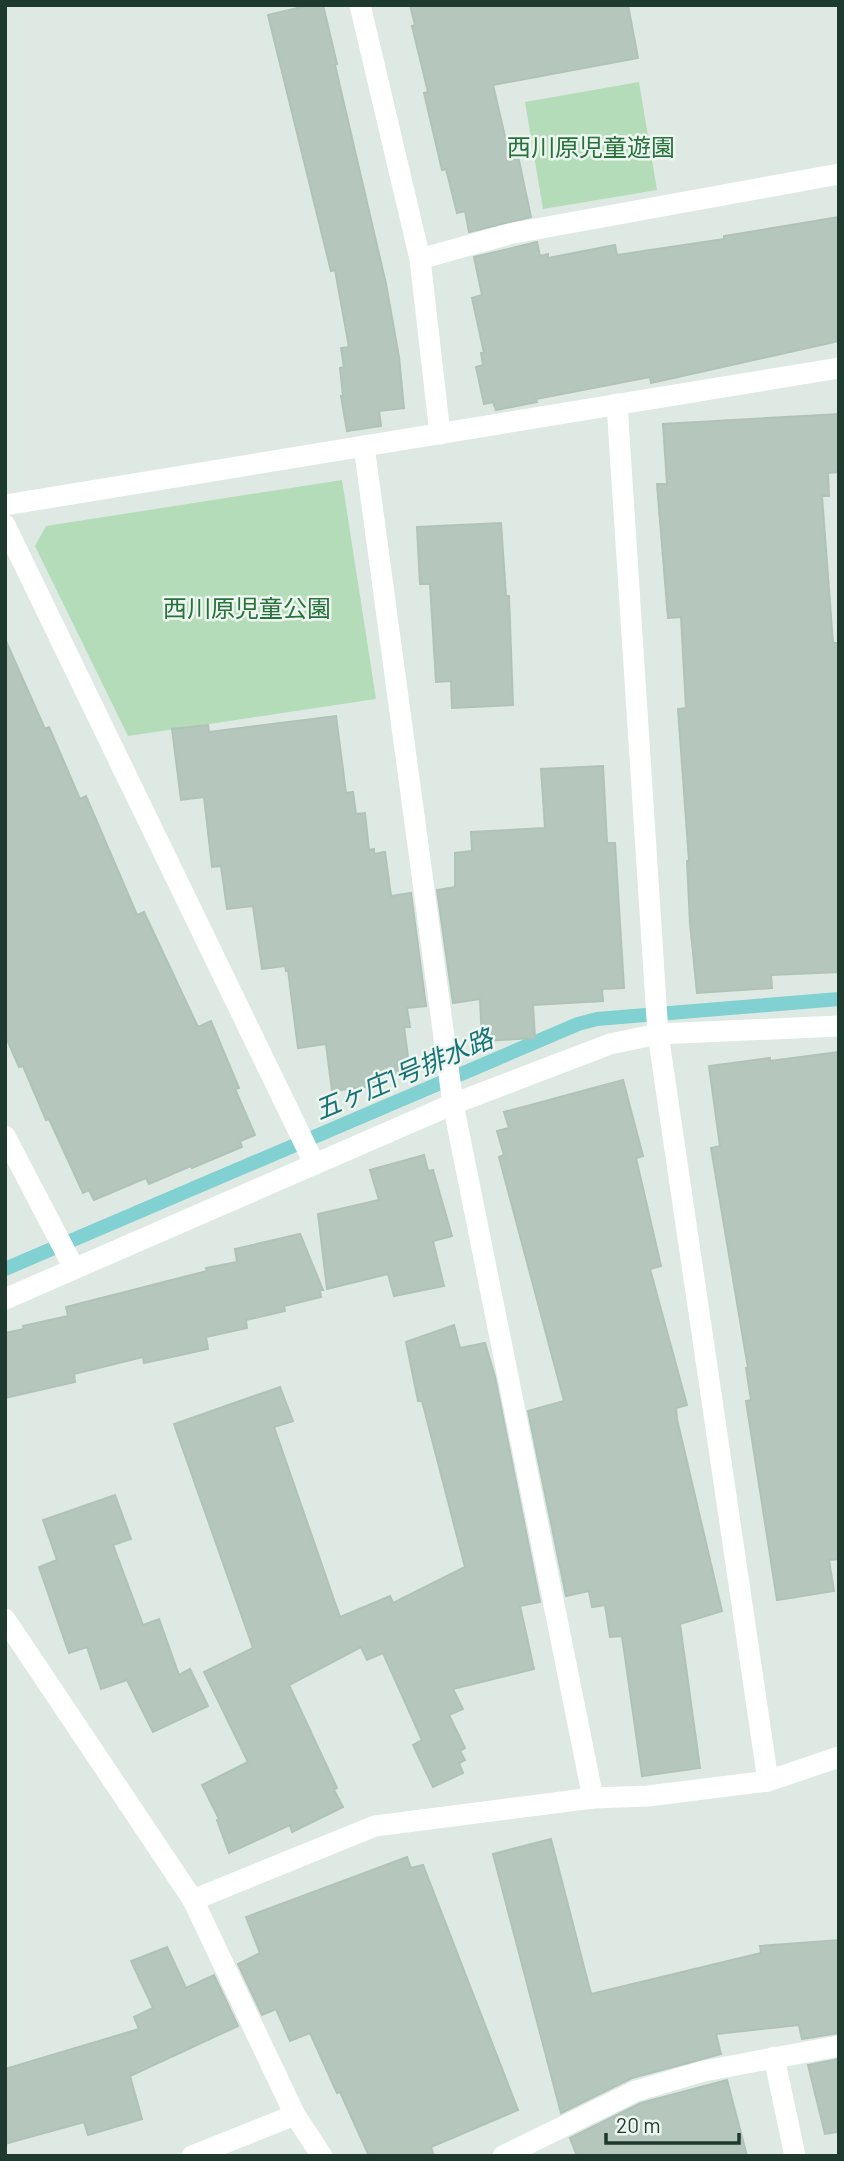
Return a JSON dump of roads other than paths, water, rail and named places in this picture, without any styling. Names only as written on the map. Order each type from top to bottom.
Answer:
[{"type":"street","points":[[360,5],[420,260],[440,434]]},
{"type":"street","points":[[420,260],[509,234],[839,174]]},
{"type":"street","points":[[5,505],[617,404],[838,374]]},
{"type":"street","points":[[617,404],[657,1028],[768,1781]]},
{"type":"street","points":[[364,446],[453,1097],[593,1798]]},
{"type":"street","points":[[5,525],[312,1157]]},
{"type":"street","points":[[5,1299],[65,1252],[312,1157],[453,1097],[657,1028],[839,1026]]},
{"type":"street","points":[[5,1136],[65,1252]]},
{"type":"street","points":[[5,1619],[193,1900],[295,2115],[322,2156]]},
{"type":"street","points":[[193,1900],[375,1826],[593,1798],[648,1796],[768,1781],[839,1757]]},
{"type":"street","points":[[503,2156],[636,2091],[704,2070],[839,2046]]},
{"type":"street","points":[[774,2057],[795,2156]]},
{"type":"street","points":[[192,2156],[295,2115]]},
{"type":"waterway","name":"五ヶ庄1号排水路","points":[[5,1269],[578,1024],[597,1019],[839,999]]},
{"type":"park label","name":"西川原児童遊園","points":[[591,146]]},
{"type":"park label","name":"西川原児童公園","points":[[247,607]]}]
